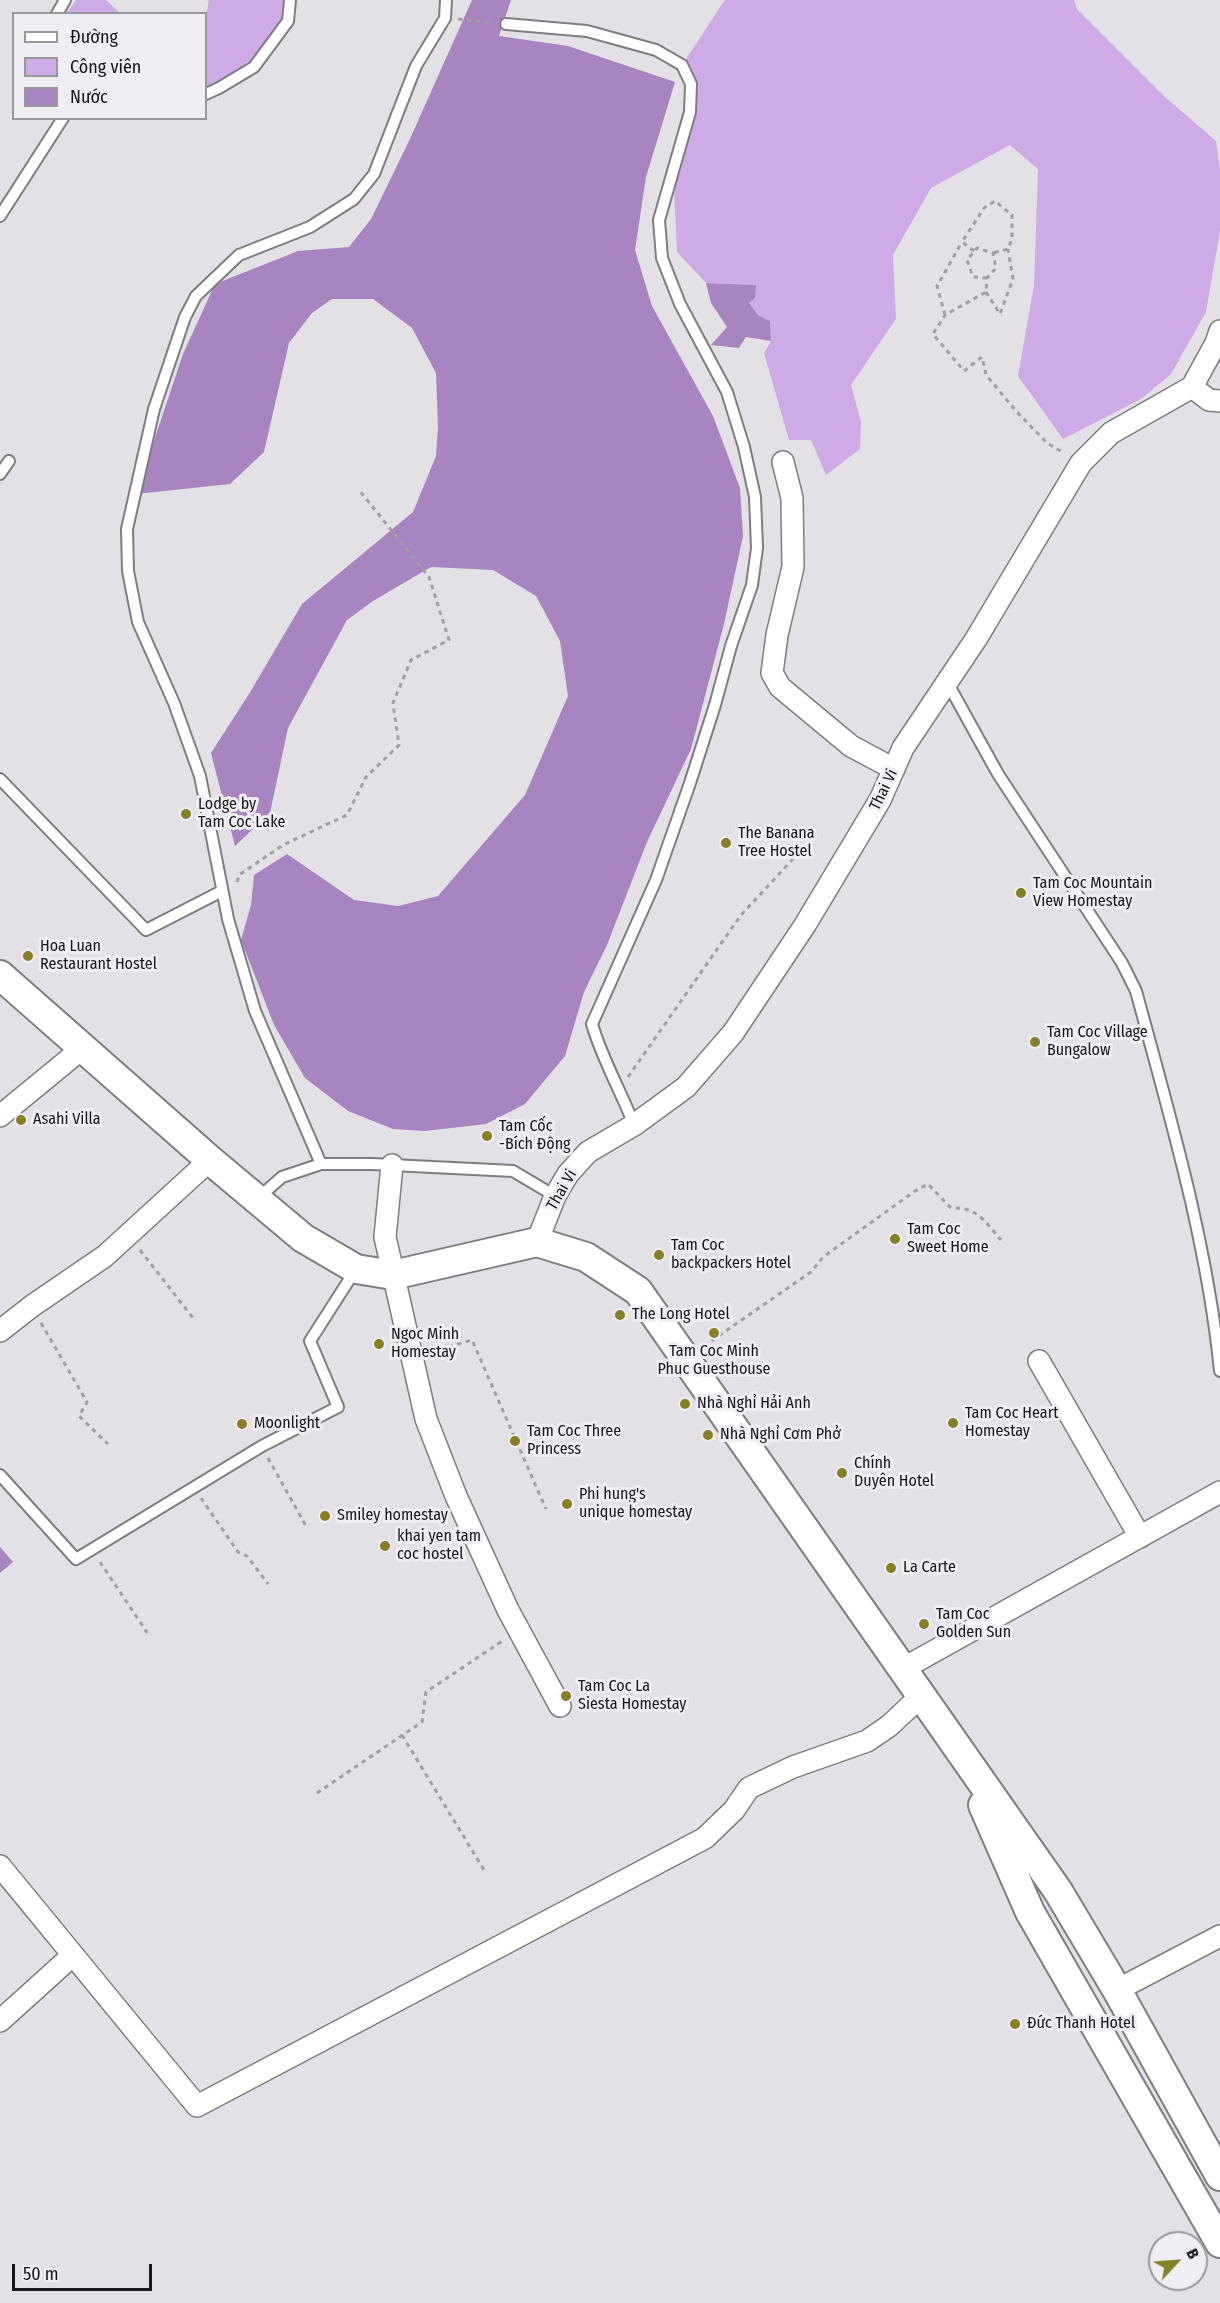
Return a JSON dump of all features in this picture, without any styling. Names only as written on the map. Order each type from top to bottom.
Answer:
[{"type":"main road","points":[[0,975],[210,1160],[303,1238],[356,1269],[393,1275],[537,1242],[586,1257],[638,1291],[1058,1891],[1117,1990],[1220,2176]]},
{"type":"main road","points":[[955,1742],[1030,1912],[1220,2243]]},
{"type":"street","points":[[1220,331],[1192,387],[1209,400],[1220,401]]},
{"type":"street","name":"Thai Vi","points":[[537,1242],[555,1196],[568,1174],[588,1152],[634,1125],[686,1087],[733,1033],[811,915],[880,800],[903,748],[976,639],[1081,463],[1111,433],[1192,387]]},
{"type":"street","points":[[783,462],[792,498],[793,567],[777,635],[772,673],[780,687],[851,746],[894,769]]},
{"type":"street","points":[[0,1116],[84,1047]]},
{"type":"street","points":[[0,1331],[105,1256],[210,1160]]},
{"type":"street","points":[[392,1165],[385,1237],[426,1419],[452,1485],[518,1631],[560,1706]]},
{"type":"street","points":[[1038,1361],[1140,1537]]},
{"type":"street","points":[[904,1668],[1220,1492]]},
{"type":"street","points":[[0,1866],[197,2106],[705,1838],[734,1810],[749,1788],[793,1767],[867,1741],[890,1726],[922,1695]]},
{"type":"street","points":[[1117,1990],[1220,1936]]},
{"type":"street","points":[[0,2021],[73,1955]]},
{"type":"lane","points":[[207,94],[254,67],[288,21],[290,0]]},
{"type":"lane","points":[[321,1164],[255,1011],[228,919],[200,776],[174,703],[138,622],[128,571],[127,530],[154,409],[185,317],[196,296],[239,255],[310,227],[354,199],[375,174],[416,66],[445,18],[446,0]]},
{"type":"lane","points":[[507,24],[587,31],[656,50],[682,65],[691,84],[690,112],[659,220],[662,258],[680,304],[727,392],[744,447],[755,496],[757,549],[752,585],[731,646],[715,705],[656,880],[592,1024],[602,1054],[620,1088],[634,1125]]},
{"type":"lane","points":[[0,216],[62,120]]},
{"type":"lane","points":[[0,474],[9,461]]},
{"type":"lane","points":[[947,682],[998,774],[1122,963],[1137,991],[1192,1199],[1215,1324],[1220,1371]]},
{"type":"lane","points":[[0,779],[146,930],[222,891]]},
{"type":"lane","points":[[257,1199],[282,1177],[321,1164],[513,1171],[555,1196]]},
{"type":"lane","points":[[0,1475],[76,1559],[136,1524],[193,1486],[262,1446],[338,1407],[310,1341],[356,1269]]},
{"type":"path","points":[[445,18],[507,24]]},
{"type":"path","points":[[945,315],[937,286],[984,208],[995,201],[1012,215],[1012,239],[1008,249],[1013,279],[1000,314],[986,292],[987,278],[996,268],[993,253]]},
{"type":"path","points":[[962,242],[974,251]]},
{"type":"path","points":[[987,278],[973,277],[967,260],[977,248],[993,253],[1008,249]]},
{"type":"path","points":[[986,292],[945,315],[933,334],[964,370],[982,357],[986,375],[1016,411],[1047,443],[1081,463]]},
{"type":"path","points":[[239,875],[283,845],[347,815],[366,777],[399,745],[393,703],[411,660],[449,640],[429,577],[359,490]]},
{"type":"path","points":[[620,1088],[741,915],[793,859]]},
{"type":"path","points":[[686,1359],[811,1272],[823,1257],[928,1184],[951,1208],[964,1208],[977,1212],[1001,1240]]},
{"type":"path","points":[[128,1235],[194,1318]]},
{"type":"path","points":[[32,1306],[87,1402],[79,1416],[108,1444]]},
{"type":"path","points":[[412,1358],[472,1340],[546,1509]]},
{"type":"path","points":[[262,1446],[306,1526]]},
{"type":"path","points":[[193,1486],[238,1552],[248,1556],[268,1584]]},
{"type":"path","points":[[100,1561],[148,1634]]},
{"type":"path","points":[[317,1793],[422,1722],[426,1692],[518,1631]]},
{"type":"path","points":[[402,1735],[484,1870]]},
{"type":"green space","points":[[76,0],[106,0],[119,12],[68,12]]},
{"type":"green space","points":[[209,0],[290,0],[288,21],[254,67],[207,93],[207,12]]},
{"type":"green space","points":[[725,0],[1074,0],[1077,9],[1164,96],[1216,141],[1220,170],[1220,231],[1206,312],[1171,374],[1141,399],[1063,439],[1018,376],[1034,285],[1038,169],[1010,145],[931,188],[893,255],[896,319],[851,385],[861,422],[860,449],[826,475],[811,440],[789,440],[764,353],[771,341],[770,321],[758,315],[749,303],[756,285],[706,283],[677,252],[673,167],[691,84],[682,65]]},
{"type":"water","points":[[472,0],[511,0],[499,36],[568,46],[675,82],[646,177],[635,250],[652,306],[713,416],[740,488],[743,536],[724,624],[691,749],[647,842],[607,945],[584,992],[565,1056],[525,1104],[486,1124],[425,1131],[393,1129],[348,1111],[305,1078],[274,1025],[241,940],[251,905],[254,875],[287,854],[354,900],[398,906],[438,896],[525,795],[568,696],[560,641],[536,596],[493,570],[431,567],[373,601],[347,620],[288,728],[270,813],[235,846],[211,753],[302,604],[413,512],[436,456],[438,427],[436,373],[412,328],[373,299],[332,299],[312,313],[289,343],[264,452],[230,484],[136,494],[183,354],[215,284],[298,251],[349,247],[371,219],[409,141]]},
{"type":"water","points":[[706,283],[756,285],[755,298],[749,303],[758,315],[770,321],[771,341],[746,337],[739,348],[711,345],[727,327],[711,303]]},
{"type":"water","points":[[0,1547],[13,1562],[0,1573]]},
{"type":"place","name":"Lodge by Tam Coc Lake","points":[[186,814]]},
{"type":"place","name":"The Banana Tree Hostel","points":[[726,843]]},
{"type":"place","name":"Tam Coc Mountain View Homestay","points":[[1021,893]]},
{"type":"place","name":"Hoa Luan Restaurant Hostel","points":[[28,956]]},
{"type":"place","name":"Tam Coc Village Bungalow","points":[[1035,1042]]},
{"type":"place","name":"Asahi Villa","points":[[21,1120]]},
{"type":"place","name":"Tam Cốc -Bích Động","points":[[487,1136]]},
{"type":"place","name":"Tam Coc Sweet Home","points":[[895,1239]]},
{"type":"place","name":"Tam Coc backpackers Hotel","points":[[659,1255]]},
{"type":"place","name":"The Long Hotel","points":[[620,1315]]},
{"type":"place","name":"Tam Coc Minh Phuc Guesthouse","points":[[714,1333]]},
{"type":"place","name":"Ngoc Minh Homestay","points":[[379,1344]]},
{"type":"place","name":"Nhà Nghỉ Hải Anh","points":[[685,1404]]},
{"type":"place","name":"Tam Coc Heart Homestay","points":[[953,1423]]},
{"type":"place","name":"Moonlight","points":[[242,1424]]},
{"type":"place","name":"Nhà Nghỉ Cơm Phở","points":[[708,1435]]},
{"type":"place","name":"Tam Coc Three Princess","points":[[515,1441]]},
{"type":"place","name":"Chính Duyên Hotel","points":[[842,1473]]},
{"type":"place","name":"Phi hung's unique homestay","points":[[567,1504]]},
{"type":"place","name":"Smiley homestay","points":[[325,1516]]},
{"type":"place","name":"khai yen tam coc hostel","points":[[385,1546]]},
{"type":"place","name":"La Carte","points":[[891,1568]]},
{"type":"place","name":"Tam Coc Golden Sun","points":[[924,1624]]},
{"type":"place","name":"Tam Coc La Siesta Homestay","points":[[566,1696]]},
{"type":"place","name":"Đức Thanh Hotel","points":[[1015,2024]]}]
